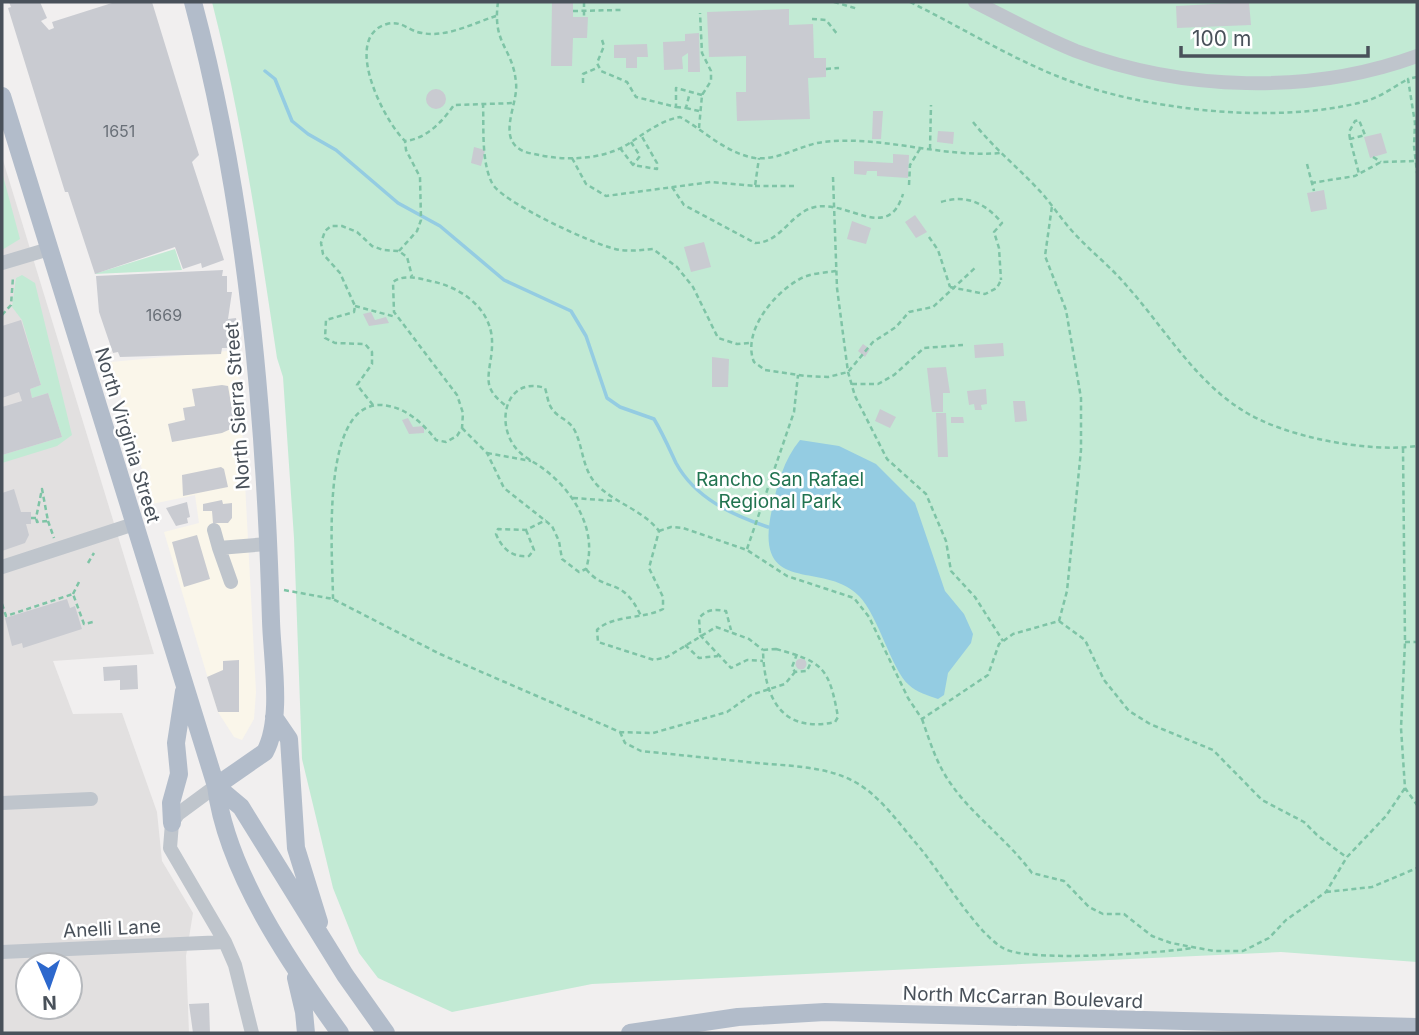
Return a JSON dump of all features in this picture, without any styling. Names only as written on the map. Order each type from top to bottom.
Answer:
[{"type":"main road","name":"North Sierra Street","points":[[193,2],[230,174],[251,310],[270,588],[274,717],[265,752],[216,786]]},
{"type":"main road","name":"North Virginia Street","points":[[2,96],[216,786],[224,827],[253,891],[290,958],[340,1033]]},
{"type":"main road","points":[[172,823],[171,803],[179,774],[176,743],[184,688]]},
{"type":"main road","points":[[274,717],[289,740],[296,848],[327,945]]},
{"type":"main road","points":[[216,786],[241,807],[327,945],[386,1033]]},
{"type":"main road","points":[[290,958],[304,1012],[306,1033]]},
{"type":"main road","name":"North McCarran Boulevard","points":[[630,1033],[738,1017],[825,1012],[1417,1027]]},
{"type":"street","points":[[975,2],[1079,52],[1183,78],[1219,82],[1293,82],[1370,69],[1417,56]]},
{"type":"street","points":[[2,263],[49,249]]},
{"type":"street","points":[[2,567],[134,524]]},
{"type":"street","points":[[214,530],[231,582]]},
{"type":"street","points":[[219,548],[267,544]]},
{"type":"street","points":[[216,786],[184,807],[172,823],[170,848],[225,942],[235,965],[252,1033]]},
{"type":"street","points":[[2,803],[91,799]]},
{"type":"street","name":"Anelli Lane","points":[[2,952],[225,942]]},
{"type":"path","points":[[498,2],[496,16],[499,39],[512,62],[517,84],[510,128],[512,141],[522,152],[572,158],[597,156],[620,148],[670,119],[680,117],[717,143],[758,158],[824,142],[923,147],[965,156],[1000,153]]},
{"type":"path","points":[[584,2],[584,17]]},
{"type":"path","points":[[835,2],[858,9]]},
{"type":"path","points":[[573,10],[621,10]]},
{"type":"path","points":[[699,128],[702,95],[711,81],[711,71],[702,53],[700,13]]},
{"type":"path","points":[[399,251],[417,231],[421,220],[422,186],[405,141],[396,133],[374,94],[367,68],[367,49],[371,36],[380,27],[398,22],[421,33],[438,33],[496,16]]},
{"type":"path","points":[[812,19],[826,20],[838,35]]},
{"type":"path","points":[[599,67],[602,40]]},
{"type":"path","points":[[599,67],[608,76],[627,82],[636,97],[699,111]]},
{"type":"path","points":[[583,83],[583,74],[599,67]]},
{"type":"path","points":[[826,69],[839,68]]},
{"type":"path","points":[[1417,77],[1408,79],[1415,123],[1417,173]]},
{"type":"path","points":[[676,107],[676,88],[702,95]]},
{"type":"path","points":[[686,108],[690,92]]},
{"type":"path","points":[[483,103],[487,166],[492,184],[500,193],[554,223],[612,248],[629,252],[653,249],[677,267],[693,287],[718,338],[737,344],[750,343]]},
{"type":"path","points":[[405,141],[415,140],[432,130],[454,105],[515,103]]},
{"type":"path","points":[[930,149],[931,105]]},
{"type":"path","points":[[1350,139],[1365,135],[1364,126],[1359,120],[1355,121],[1349,132],[1350,139],[1359,174]]},
{"type":"path","points":[[973,122],[1074,233],[1125,284],[1209,384],[1243,411],[1283,428],[1332,440],[1403,448],[1417,446]]},
{"type":"path","points":[[620,148],[633,165],[657,169],[657,163],[641,135]]},
{"type":"path","points":[[631,142],[640,156]]},
{"type":"path","points":[[909,185],[910,165],[923,147]]},
{"type":"path","points":[[633,165],[640,156],[650,154]]},
{"type":"path","points":[[1374,157],[1381,162]]},
{"type":"path","points":[[572,158],[586,184],[606,196],[711,182],[794,186]]},
{"type":"path","points":[[755,186],[758,158]]},
{"type":"path","points":[[1311,183],[1359,174],[1381,162],[1415,161]]},
{"type":"path","points":[[1307,164],[1314,191]]},
{"type":"path","points":[[833,177],[836,271],[848,372],[852,384],[887,459],[926,494],[946,541],[951,570],[975,597],[1003,641]]},
{"type":"path","points":[[672,187],[684,205],[755,243],[770,240],[814,207],[833,207],[872,218],[884,218],[894,214],[903,194]]},
{"type":"path","points":[[929,237],[938,250],[950,287],[985,294],[997,288],[1001,279],[999,248],[994,232],[1002,223],[987,207],[970,199],[941,202]]},
{"type":"path","points":[[1052,206],[1045,256],[1066,310],[1081,398],[1081,450],[1067,591],[1059,621]]},
{"type":"path","points":[[412,277],[407,257],[399,251],[372,246],[357,232],[342,226],[331,226],[326,231],[321,243],[323,254],[340,273],[355,306],[354,312],[347,316],[326,320],[325,338],[335,343],[365,344],[372,352],[372,364],[357,385],[373,405],[403,411],[424,425],[436,440],[446,442],[457,436],[462,428],[463,412],[457,395],[394,312],[393,282],[412,277],[455,289],[475,302],[489,322],[493,342],[489,384],[495,396],[506,406]]},
{"type":"path","points":[[836,271],[798,280],[763,313],[750,343],[754,362],[765,370],[798,375],[828,377],[848,372],[873,342],[896,327],[909,312],[933,307],[976,267]]},
{"type":"path","points":[[2,315],[11,304],[13,277]]},
{"type":"path","points":[[355,306],[397,317]]},
{"type":"path","points":[[852,384],[878,384],[894,375],[924,348],[963,345]]},
{"type":"path","points":[[747,550],[794,412],[798,375]]},
{"type":"path","points":[[462,428],[487,453],[504,488],[546,520],[559,541],[562,559],[579,572],[586,569],[590,556],[588,533],[572,498],[555,477],[514,447],[506,430],[503,414],[506,406],[523,387],[544,388],[552,409],[565,418],[575,431],[583,461],[595,483],[615,501],[653,522],[659,531],[649,568],[663,597],[663,609],[641,617],[604,624],[597,630],[598,642],[654,660],[667,657],[716,627],[731,630],[763,650],[776,649],[819,663],[835,696],[838,717],[835,722],[821,725],[796,722],[776,706],[768,692],[763,650]]},
{"type":"path","points":[[333,599],[332,511],[337,453],[349,424],[373,405]]},
{"type":"path","points":[[1403,448],[1405,642],[1401,728],[1405,788],[1417,805]]},
{"type":"path","points":[[487,453],[532,461]]},
{"type":"path","points":[[48,521],[37,522],[34,518],[42,489],[48,521],[55,539]]},
{"type":"path","points":[[572,498],[615,501]]},
{"type":"path","points":[[526,530],[534,550],[529,556],[514,556],[499,542],[496,534],[498,529],[505,527],[526,530],[546,520]]},
{"type":"path","points":[[659,531],[671,527],[682,528],[747,550],[787,576],[854,598],[869,617],[908,698],[922,719],[940,766],[952,786],[1013,847],[1032,873],[1064,881],[1089,907],[1103,914],[1124,915],[1152,936],[1193,948]]},
{"type":"path","points":[[88,563],[94,553]]},
{"type":"path","points":[[586,569],[594,578],[622,588],[633,598],[641,617]]},
{"type":"path","points":[[2,604],[6,616],[73,594],[79,582]]},
{"type":"path","points":[[270,588],[333,599],[440,654],[620,733],[653,733],[727,712],[751,695],[768,692],[785,684],[795,671]]},
{"type":"path","points":[[73,594],[84,624],[93,621]]},
{"type":"path","points":[[731,630],[726,611],[705,611],[699,618],[700,635],[732,668],[747,660],[763,661]]},
{"type":"path","points":[[922,719],[988,675],[999,644],[1003,641],[1013,634],[1059,621]]},
{"type":"path","points":[[1059,621],[1085,640],[1104,680],[1129,710],[1150,724],[1213,750],[1262,800],[1304,822],[1347,857]]},
{"type":"path","points":[[1405,642],[1417,642]]},
{"type":"path","points":[[685,645],[699,658],[718,656]]},
{"type":"path","points":[[795,671],[792,667],[797,654]]},
{"type":"path","points":[[795,671],[807,671],[811,662]]},
{"type":"path","points":[[620,733],[625,743],[641,751],[799,767],[832,772],[857,783],[882,804],[934,862],[973,918],[1003,948],[1022,955],[1126,953],[1193,948],[1244,951],[1269,938],[1286,920],[1326,892],[1347,857],[1386,816],[1405,788]]},
{"type":"path","points":[[1326,892],[1372,887],[1417,869]]},
{"type":"shaded area","points":[[2,157],[154,654],[53,661],[73,714],[122,713],[157,812],[162,861],[193,913],[186,956],[189,1033],[2,1033]]},
{"type":"shaded area","points":[[238,350],[256,692],[254,719],[242,740],[234,737],[218,712],[164,532],[199,523],[195,495],[152,504],[111,362]]},
{"type":"green space","name":"Rancho San Rafael Regional Park","points":[[212,2],[1417,2],[1417,962],[1281,952],[592,984],[452,1012],[378,978],[359,953],[333,888],[302,759],[294,538],[283,377],[277,358],[241,134]]},
{"type":"green space","points":[[2,172],[20,239],[2,250]]},
{"type":"green space","points":[[175,249],[182,270],[94,274]]},
{"type":"green space","points":[[22,275],[35,283],[72,435],[57,446],[2,463],[2,455],[62,437],[48,393],[32,398],[30,389],[41,385],[22,320],[12,307],[16,278]]},
{"type":"water","points":[[800,440],[839,446],[876,464],[915,503],[945,591],[964,614],[973,634],[971,643],[948,673],[944,695],[938,699],[915,690],[903,678],[859,596],[844,585],[781,566],[772,555],[769,537],[774,500],[785,464]]},
{"type":"building","points":[[9,2],[40,2],[47,18],[41,21],[49,30],[54,28],[52,22],[115,2],[152,2],[199,155],[192,162],[224,260],[202,268],[201,263],[183,269],[175,247],[95,274],[68,192],[65,192],[8,8],[11,7]]},
{"type":"building","points":[[552,2],[573,2],[573,17],[588,17],[587,38],[573,38],[572,66],[551,66]]},
{"type":"building","points":[[1249,2],[1251,25],[1177,28],[1176,6]]},
{"type":"building","points":[[789,9],[789,25],[813,24],[814,58],[826,58],[826,77],[808,78],[810,119],[737,121],[736,92],[746,92],[746,56],[709,57],[707,12]]},
{"type":"building","points":[[699,33],[700,72],[688,72],[688,53],[682,57],[683,69],[664,70],[663,42],[685,41],[685,34]]},
{"type":"building","points":[[647,44],[648,57],[637,57],[637,68],[626,68],[626,58],[614,58],[614,45]]},
{"type":"building","points":[[436,89],[443,92],[446,99],[443,106],[436,109],[429,106],[426,99],[429,92]]},
{"type":"building","points":[[873,111],[883,111],[881,139],[872,139]]},
{"type":"building","points":[[938,131],[954,132],[953,144],[937,142]]},
{"type":"building","points":[[1381,133],[1387,153],[1370,158],[1364,137]]},
{"type":"building","points":[[474,147],[485,150],[481,166],[471,163]]},
{"type":"building","points":[[893,154],[909,155],[908,178],[877,176],[877,171],[867,171],[866,175],[854,174],[854,161],[893,163]]},
{"type":"building","points":[[1324,190],[1327,209],[1311,212],[1307,193]]},
{"type":"building","points":[[915,215],[927,232],[916,238],[905,222]]},
{"type":"building","points":[[852,221],[871,228],[866,244],[847,239]]},
{"type":"building","points":[[704,242],[711,267],[691,272],[684,247]]},
{"type":"building","points":[[223,270],[222,276],[227,276],[227,292],[232,292],[228,319],[236,318],[239,348],[222,348],[221,354],[120,357],[118,352],[113,353],[99,312],[96,276]]},
{"type":"building","points":[[371,312],[375,320],[386,317],[389,323],[369,326],[363,314]]},
{"type":"building","points":[[21,320],[41,385],[30,389],[32,398],[48,393],[62,437],[2,455],[2,407],[22,401],[19,392],[2,398],[2,326]]},
{"type":"building","points":[[1003,343],[1004,356],[975,358],[974,345]]},
{"type":"building","points":[[863,344],[870,349],[865,357],[858,351]]},
{"type":"building","points":[[712,357],[729,359],[728,387],[712,387]]},
{"type":"building","points":[[946,367],[950,393],[943,393],[943,412],[932,412],[927,368]]},
{"type":"building","points":[[228,386],[235,427],[222,433],[172,442],[168,424],[185,420],[183,408],[195,406],[192,389]]},
{"type":"building","points":[[986,389],[987,404],[981,405],[982,410],[975,410],[974,404],[969,405],[967,391]]},
{"type":"building","points":[[1013,401],[1025,401],[1027,421],[1015,422]]},
{"type":"building","points":[[880,409],[896,417],[890,428],[875,421]]},
{"type":"building","points":[[936,413],[946,413],[948,457],[938,457]]},
{"type":"building","points":[[951,417],[963,417],[964,423],[951,423]]},
{"type":"building","points":[[408,418],[413,427],[424,426],[424,433],[409,434],[402,420]]},
{"type":"building","points":[[221,467],[224,469],[228,487],[183,496],[182,475]]},
{"type":"building","points":[[14,489],[21,512],[31,512],[31,524],[26,524],[29,535],[25,543],[2,551],[2,493]]},
{"type":"building","points":[[222,500],[223,504],[232,503],[232,518],[228,523],[213,523],[212,511],[203,511],[203,504]]},
{"type":"building","points":[[187,502],[190,517],[187,518],[188,523],[176,526],[166,508]]},
{"type":"building","points":[[197,535],[210,579],[184,587],[172,542]]},
{"type":"building","points":[[67,599],[70,608],[75,606],[82,629],[23,648],[22,643],[12,646],[5,618]]},
{"type":"building","points":[[801,659],[805,660],[805,668],[801,669],[797,668],[796,664],[797,660]]},
{"type":"building","points":[[239,660],[239,712],[218,712],[207,677],[223,670],[223,661]]},
{"type":"building","points":[[137,665],[138,689],[120,690],[120,680],[104,681],[103,667]]},
{"type":"building","points":[[209,1003],[210,1033],[193,1033],[189,1004]]},
{"type":"waterway","points":[[265,71],[275,79],[292,121],[308,134],[336,150],[398,203],[440,226],[504,280],[571,311],[586,336],[607,398],[620,407],[654,419],[676,463],[693,486],[704,495],[728,511],[768,527]]}]
